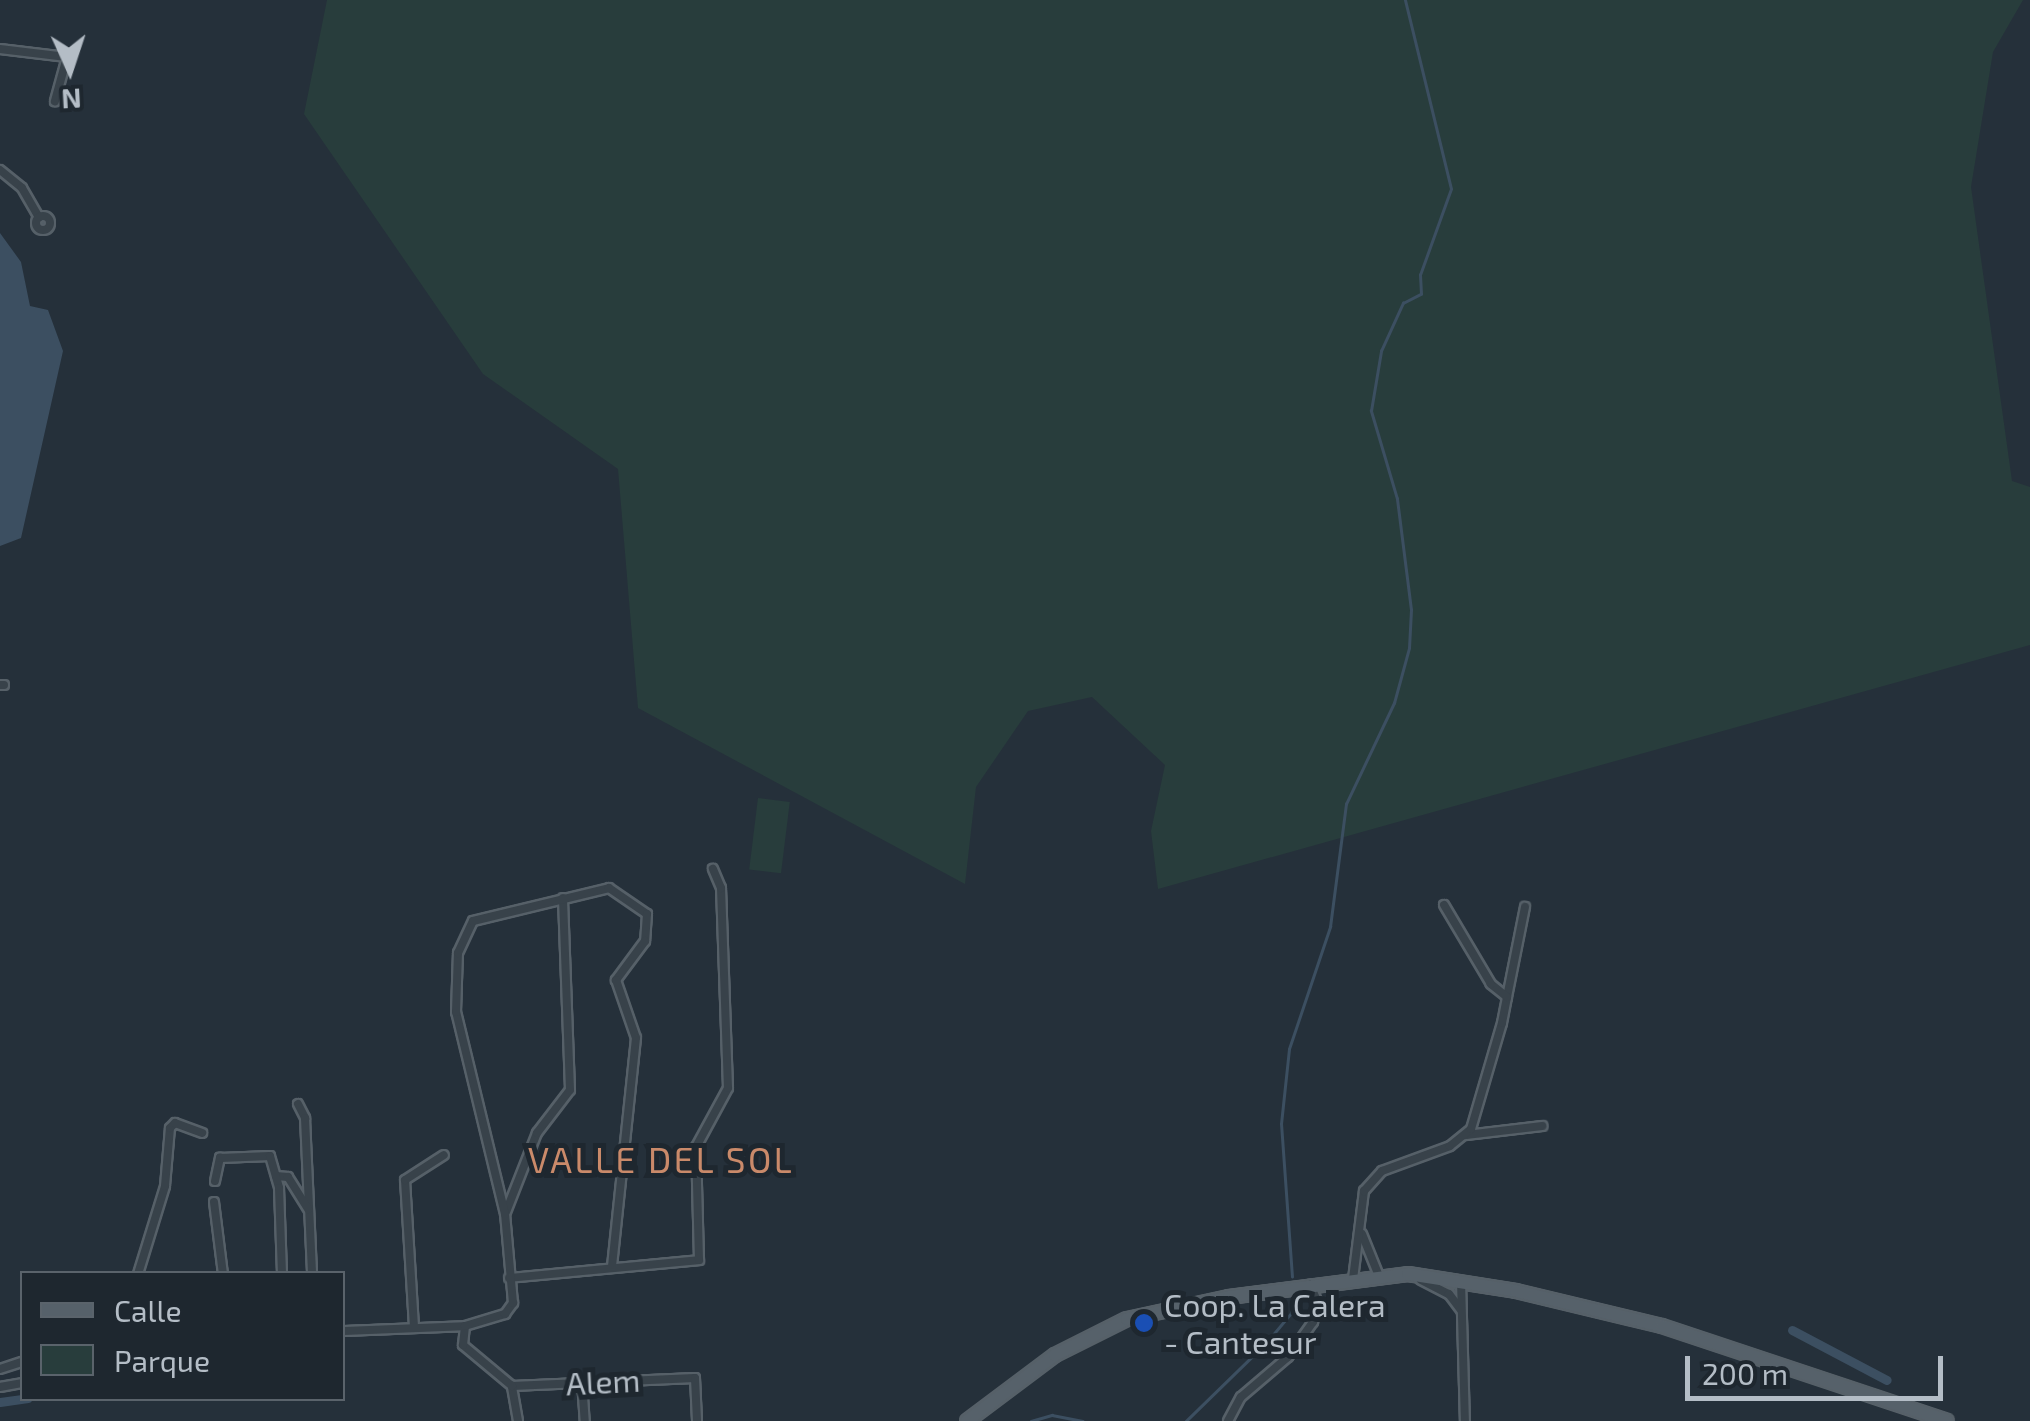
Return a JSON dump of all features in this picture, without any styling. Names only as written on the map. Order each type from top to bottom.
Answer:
[{"type":"main road","points":[[967,1421],[1055,1355],[1108,1326],[1168,1308],[1408,1274],[1461,1280],[1662,1326],[1921,1417],[1946,1421]]},
{"type":"street","points":[[0,49],[67,58],[55,101]]},
{"type":"street","points":[[0,170],[18,182],[39,218]]},
{"type":"street","points":[[509,1278],[700,1260],[696,1147],[728,1088],[721,888],[713,868]]},
{"type":"street","points":[[345,1330],[465,1326],[505,1314],[512,1303],[505,1214],[456,1012],[458,953],[473,921],[610,888],[647,914],[646,941],[616,980],[636,1038],[612,1267]]},
{"type":"street","points":[[505,1214],[538,1132],[570,1090],[562,898]]},
{"type":"street","points":[[1444,905],[1491,984],[1507,997]]},
{"type":"street","points":[[1466,1135],[1507,997],[1525,906]]},
{"type":"street","points":[[298,1104],[305,1118],[312,1271]]},
{"type":"street","points":[[139,1271],[166,1186],[170,1128],[176,1123],[202,1132]]},
{"type":"street","points":[[1354,1279],[1361,1201],[1374,1178],[1466,1135],[1542,1126]]},
{"type":"street","points":[[215,1181],[220,1158],[266,1154],[276,1176],[282,1271]]},
{"type":"street","points":[[414,1327],[406,1180],[444,1155]]},
{"type":"street","points":[[276,1176],[288,1177],[309,1210]]},
{"type":"street","points":[[214,1202],[222,1271]]},
{"type":"street","points":[[1360,1230],[1379,1276]]},
{"type":"street","points":[[1408,1274],[1449,1294],[1463,1314]]},
{"type":"street","points":[[1461,1280],[1465,1421]]},
{"type":"street","points":[[1228,1421],[1241,1396],[1288,1357],[1313,1322],[1318,1303],[1310,1285]]},
{"type":"street","points":[[465,1326],[468,1354],[512,1386],[518,1421]]},
{"type":"street","name":"Alem","points":[[512,1386],[695,1378],[697,1421]]},
{"type":"street","points":[[582,1382],[585,1421]]},
{"type":"green space","points":[[327,0],[2023,0],[1993,52],[1971,187],[2012,481],[2030,487],[2030,645],[1158,889],[1151,831],[1165,765],[1092,697],[1028,711],[976,787],[965,884],[638,708],[618,469],[483,374],[304,114]]},
{"type":"green space","points":[[758,798],[790,802],[781,873],[749,869]]},
{"type":"water","points":[[0,233],[21,262],[30,306],[48,310],[63,351],[21,538],[0,546]]},
{"type":"waterway","points":[[1292,1277],[1281,1124],[1289,1049],[1330,927],[1346,804],[1394,703],[1409,648],[1411,610],[1397,499],[1371,411],[1381,351],[1403,303],[1421,294],[1420,275],[1451,189],[1405,0]]},
{"type":"waterway","points":[[1186,1421],[1266,1343],[1291,1313],[1294,1296]]},
{"type":"waterway","points":[[1792,1330],[1887,1380]]},
{"type":"waterway","points":[[0,1402],[20,1399]]},
{"type":"waterway","points":[[1031,1421],[1052,1415],[1082,1421]]},
{"type":"place","name":"Coop. La Calera - Cantesur","points":[[1144,1323]]},
{"type":"district","name":"VALLE DEL SOL","points":[[661,1159]]}]
